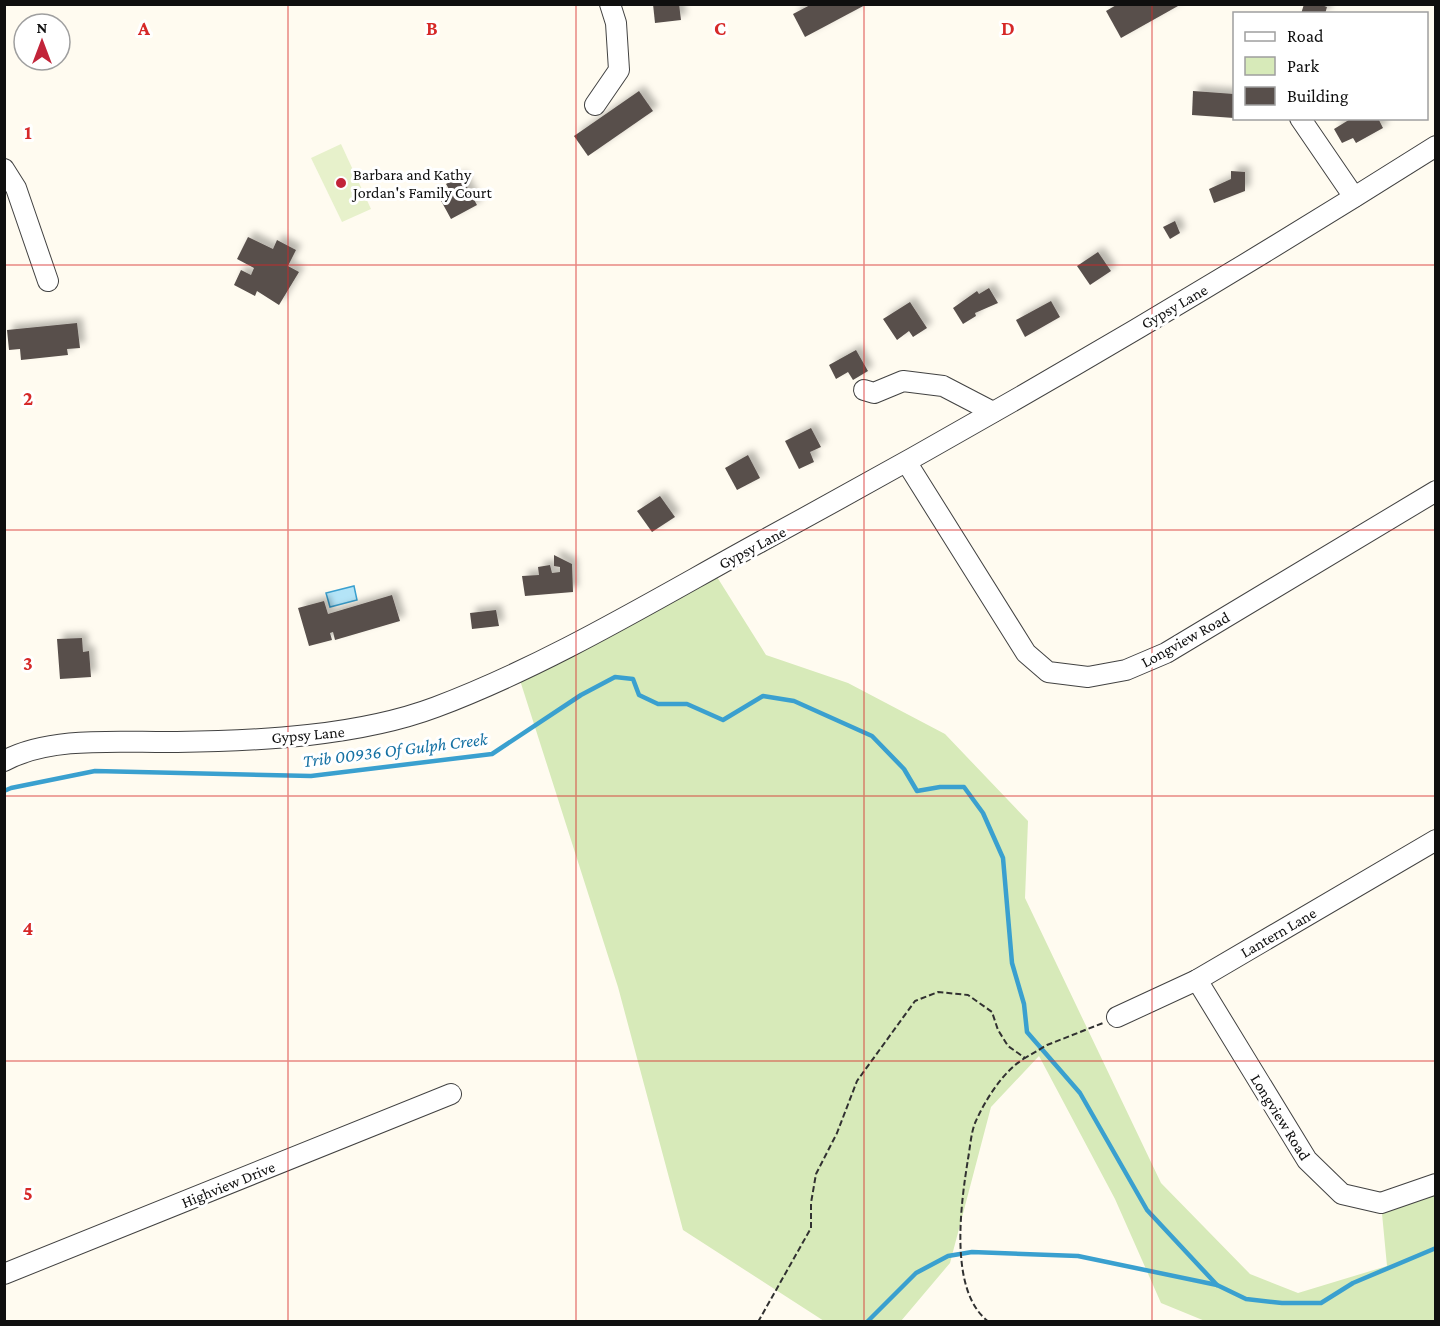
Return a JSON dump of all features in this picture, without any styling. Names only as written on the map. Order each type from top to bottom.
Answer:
[{"type":"street","points":[[595,105],[619,70],[616,23],[610,4]]},
{"type":"street","points":[[1301,120],[1354,197]]},
{"type":"street","name":"Gypsy Lane","points":[[4,761],[17,754],[52,745],[199,742],[349,731],[432,709],[518,674],[907,463],[1282,243],[1436,146]]},
{"type":"street","points":[[4,169],[16,188],[48,281]]},
{"type":"street","points":[[864,390],[874,393],[903,381],[943,386],[993,412]]},
{"type":"street","name":"Longview Road","points":[[907,463],[1026,653],[1048,672],[1088,676],[1126,670],[1166,653],[1436,490]]},
{"type":"street","name":"Lantern Lane","points":[[1117,1017],[1197,980],[1436,840]]},
{"type":"street","name":"Longview Road","points":[[1197,980],[1307,1160],[1342,1194],[1381,1203],[1436,1184]]},
{"type":"street","name":"Highview Drive","points":[[4,1274],[451,1094]]},
{"type":"path","points":[[758,1322],[811,1228],[811,1203],[816,1174],[837,1133],[857,1081],[915,1001],[938,992],[968,995],[992,1012],[998,1030],[1008,1046],[1025,1058]]},
{"type":"path","points":[[989,1322],[974,1306],[968,1293],[959,1222],[974,1124],[1011,1066],[1047,1045],[1117,1017]]},
{"type":"green space","name":"Barbara and Kathy Jordan's Family Court","points":[[341,144],[371,209],[342,222],[311,158]]},
{"type":"green space","points":[[712,569],[766,655],[848,683],[945,734],[1028,821],[1025,898],[1161,1183],[1250,1274],[1298,1293],[1387,1266],[1381,1203],[1435,1184],[1435,1321],[1205,1321],[1161,1303],[1115,1199],[1039,1056],[991,1107],[950,1263],[901,1321],[824,1321],[683,1230],[618,987],[518,674]]},
{"type":"water","points":[[354,586],[357,600],[330,607],[326,593]]},
{"type":"building","points":[[653,4],[679,4],[681,20],[655,23]]},
{"type":"building","points":[[812,4],[867,4],[805,37],[793,14]]},
{"type":"building","points":[[1118,4],[1177,4],[1178,6],[1121,38],[1106,11]]},
{"type":"building","points":[[1304,4],[1319,4],[1327,7],[1326,12],[1302,12]]},
{"type":"building","points":[[639,91],[653,111],[588,156],[574,136]]},
{"type":"building","points":[[1193,91],[1233,94],[1233,118],[1192,115]]},
{"type":"building","points":[[1349,120],[1379,120],[1383,128],[1356,143],[1353,138],[1342,143],[1334,129]]},
{"type":"building","points":[[1231,171],[1245,172],[1245,191],[1214,203],[1209,189],[1231,179]]},
{"type":"building","points":[[461,176],[477,205],[451,219],[439,197],[450,191],[446,184]]},
{"type":"building","points":[[1175,221],[1180,233],[1170,239],[1163,227]]},
{"type":"building","points":[[248,237],[273,249],[277,240],[296,250],[288,266],[299,272],[279,305],[257,291],[255,296],[234,285],[241,270],[251,275],[254,268],[237,259]]},
{"type":"building","points":[[1098,252],[1111,271],[1090,285],[1077,266]]},
{"type":"building","points":[[989,288],[998,303],[975,313],[976,316],[963,324],[953,308],[977,291],[979,294]]},
{"type":"building","points":[[1051,301],[1060,317],[1025,337],[1016,320]]},
{"type":"building","points":[[910,302],[927,328],[913,337],[909,331],[897,340],[883,319]]},
{"type":"building","points":[[77,323],[80,348],[67,349],[68,355],[21,360],[20,349],[9,350],[7,330]]},
{"type":"building","points":[[856,350],[868,371],[853,380],[848,372],[836,379],[829,365]]},
{"type":"building","points":[[811,428],[821,447],[810,452],[814,462],[799,469],[785,441]]},
{"type":"building","points":[[748,455],[760,478],[737,490],[725,468]]},
{"type":"building","points":[[660,496],[675,517],[652,532],[637,511]]},
{"type":"building","points":[[554,555],[572,564],[573,592],[525,596],[522,576],[539,575],[538,567],[550,565],[552,573],[560,572],[560,567],[554,566]]},
{"type":"building","points":[[392,595],[400,621],[335,640],[333,632],[330,633],[332,640],[309,646],[298,608],[324,601],[328,614]]},
{"type":"building","points":[[496,610],[499,626],[472,629],[470,613]]},
{"type":"building","points":[[82,638],[83,652],[89,651],[91,677],[60,679],[57,639]]},
{"type":"waterway","name":"Trib 00936 Of Gulph Creek","points":[[4,791],[95,771],[311,776],[492,754],[581,695],[615,677],[633,679],[639,695],[658,704],[687,704],[723,720],[763,696],[794,701],[872,736],[904,769],[917,791],[940,787],[964,787],[983,813],[1003,858],[1012,963],[1024,1004],[1027,1032],[1080,1093],[1147,1210],[1217,1285]]},
{"type":"waterway","points":[[867,1322],[916,1273],[948,1256],[972,1252],[1078,1256],[1217,1285],[1246,1299],[1282,1303],[1321,1303],[1353,1283],[1436,1248]]},
{"type":"place","name":"Barbara and Kathy Jordan's Family Court","points":[[341,183]]}]
